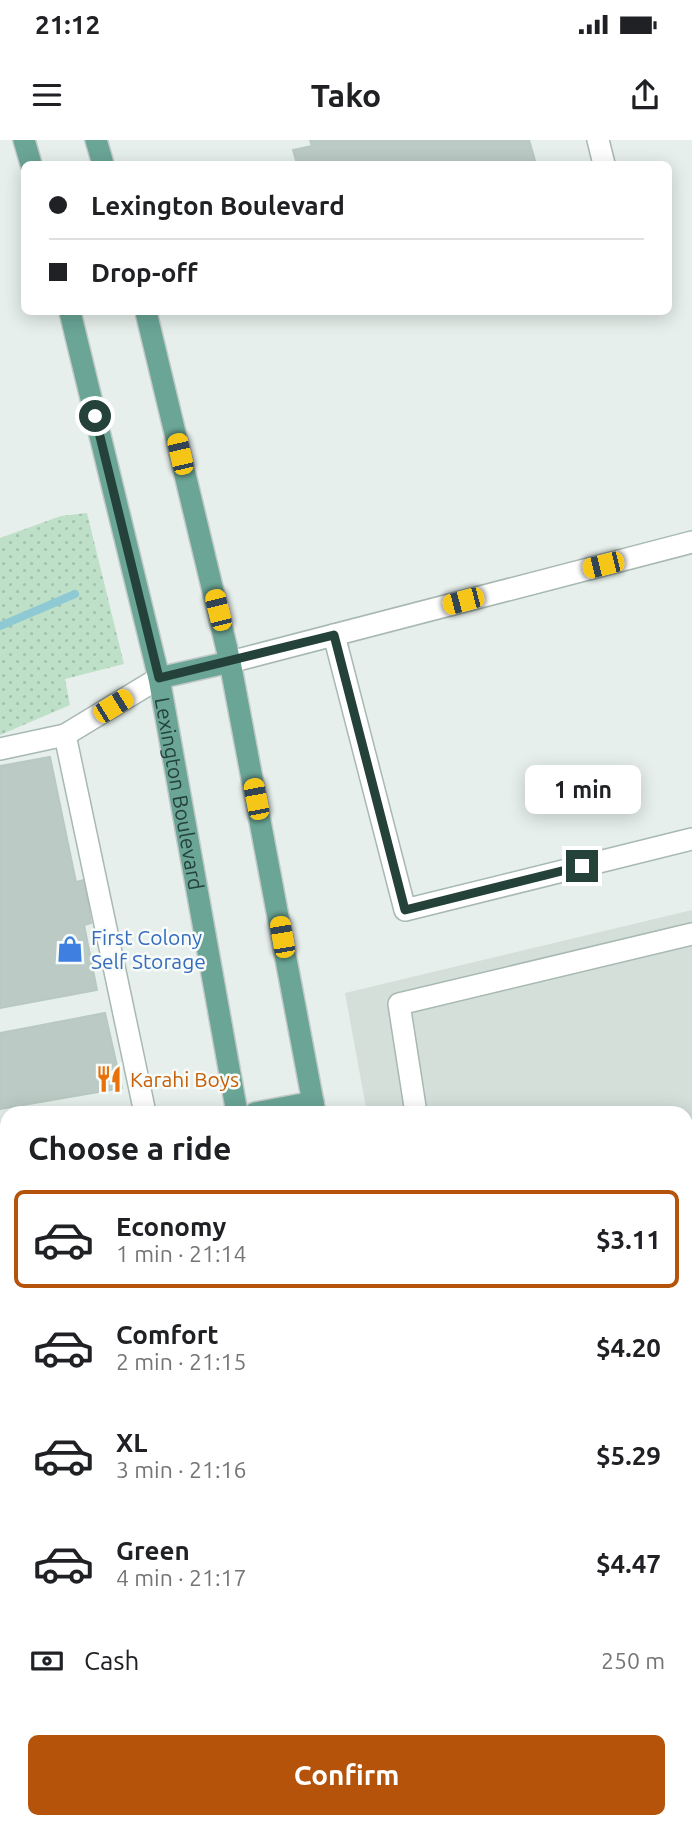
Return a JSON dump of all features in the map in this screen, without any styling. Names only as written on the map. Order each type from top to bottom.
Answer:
[{"type":"main road","points":[[24,140],[30,161]]},
{"type":"main road","points":[[96,140],[102,161]]},
{"type":"main road","name":"Lexington Boulevard","points":[[71,315],[159,678],[236,1106]]},
{"type":"main road","points":[[147,315],[230,662],[314,1106]]},
{"type":"main road","points":[[159,678],[230,662]]},
{"type":"street","points":[[598,140],[603,161]]},
{"type":"street","points":[[230,662],[692,542]]},
{"type":"street","points":[[334,635],[405,910],[692,839]]},
{"type":"street","points":[[0,749],[65,735],[159,678]]},
{"type":"street","points":[[65,735],[144,1106]]},
{"type":"street","points":[[415,1106],[399,1004],[692,934]]},
{"type":"shaded area","points":[[692,910],[692,1106],[366,1106],[345,993]]},
{"type":"green space","points":[[87,513],[124,664],[65,679],[70,705],[0,735],[0,538],[61,516]]},
{"type":"building","points":[[310,140],[529,140],[535,161],[296,161],[293,150],[312,146]]},
{"type":"building","points":[[50,757],[76,882],[84,880],[91,923],[84,925],[97,990],[0,1008],[0,766]]},
{"type":"building","points":[[105,1013],[122,1088],[17,1106],[0,1106],[0,1033]]},
{"type":"waterway","points":[[0,626],[75,594]]},
{"type":"place","name":"First Colony Self Storage","points":[[70,949]]},
{"type":"place","name":"Karahi Boys","points":[[109,1079]]},
{"type":"route","points":[[95,416],[159,678],[334,635],[405,910],[582,866]]}]
